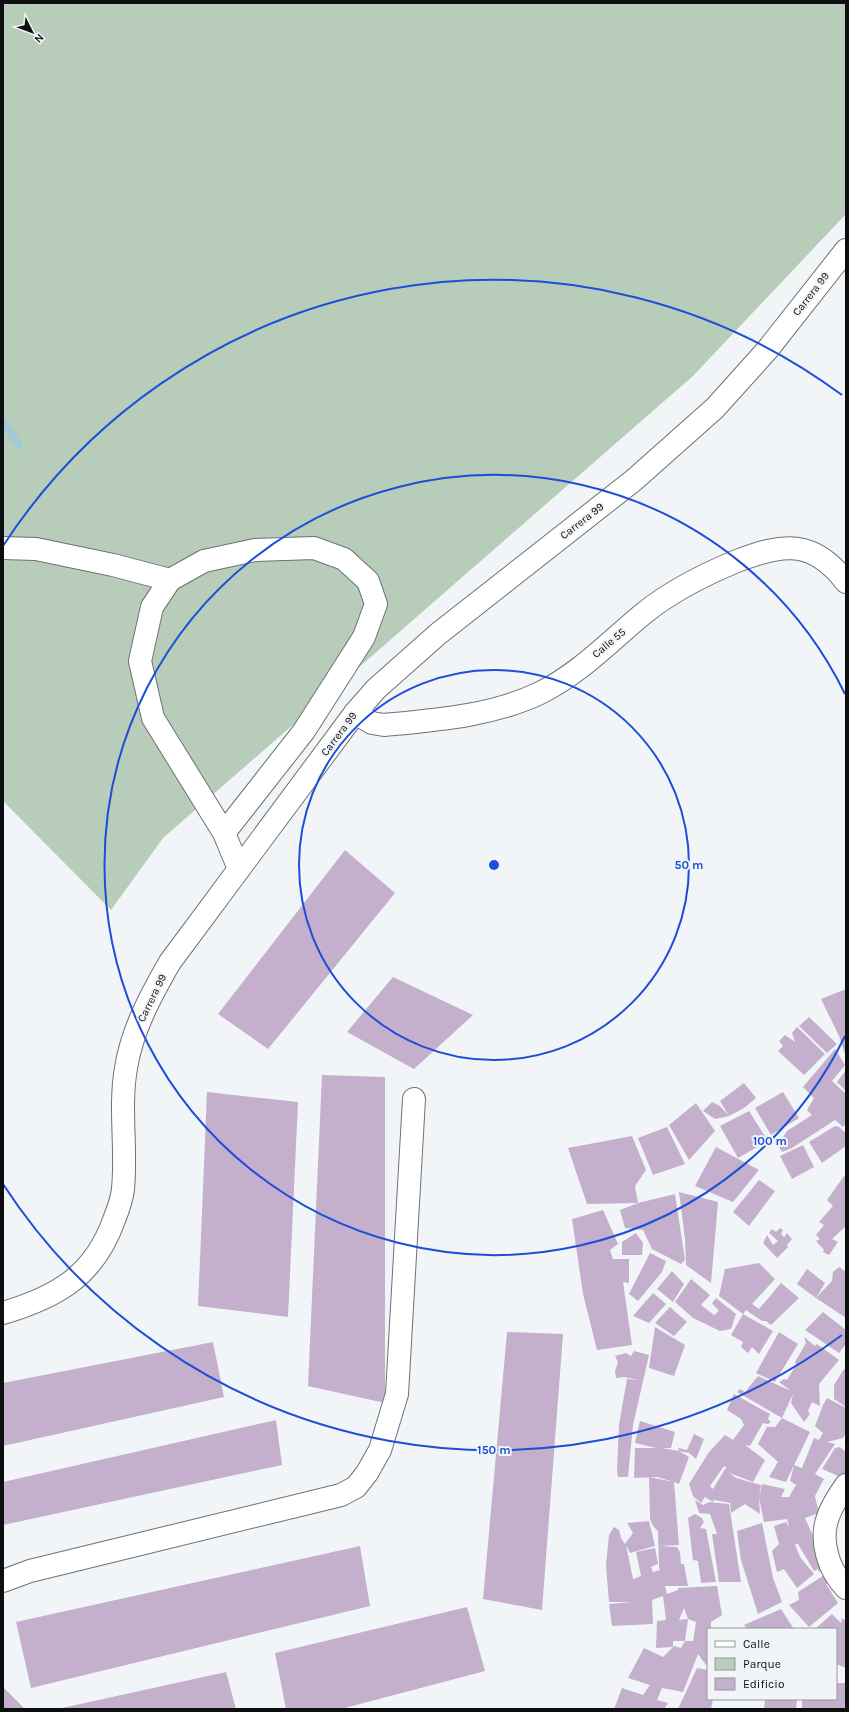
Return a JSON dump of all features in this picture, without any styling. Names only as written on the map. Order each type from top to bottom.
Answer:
[{"type":"street","name":"Carrera 99","points":[[3,1313],[36,1302],[59,1290],[82,1273],[99,1254],[110,1230],[123,1190],[122,1097],[126,1067],[131,1046],[139,1024],[155,989],[170,962],[355,713],[376,689],[432,639],[634,480],[715,408],[768,349],[846,250]]},
{"type":"street","points":[[3,548],[36,549],[113,565],[170,580]]},
{"type":"street","points":[[224,833],[304,731],[364,637],[376,604],[368,581],[344,559],[314,548],[255,550],[204,561],[170,580],[152,607],[140,660],[154,718],[224,833],[239,869]]},
{"type":"street","name":"Calle 55","points":[[355,713],[372,723],[384,725],[459,716],[490,710],[540,693],[577,670],[643,614],[685,585],[713,571],[769,550],[792,548],[815,554],[835,568],[846,582]]},
{"type":"street","points":[[3,1581],[30,1571],[342,1495],[356,1487],[367,1473],[380,1450],[397,1394],[414,1099]]},
{"type":"street","points":[[846,1485],[836,1499],[827,1518],[825,1538],[828,1561],[837,1580],[846,1588]]},
{"type":"green space","points":[[3,3],[846,3],[846,214],[693,376],[163,838],[111,910],[3,801]]},
{"type":"building","points":[[345,850],[395,893],[268,1049],[218,1014]]},
{"type":"building","points":[[393,977],[473,1015],[414,1069],[347,1032]]},
{"type":"building","points":[[846,989],[846,1057],[839,1036],[821,999]]},
{"type":"building","points":[[809,1017],[837,1044],[827,1053],[799,1026]]},
{"type":"building","points":[[797,1027],[825,1054],[804,1075],[778,1051],[783,1046],[779,1041],[785,1035],[795,1042],[792,1033]]},
{"type":"building","points":[[835,1049],[845,1065],[832,1081],[846,1094],[846,1123],[843,1127],[835,1120],[792,1148],[782,1152],[778,1145],[787,1131],[812,1115],[807,1110],[814,1098],[803,1087]]},
{"type":"building","points":[[846,1070],[846,1091],[837,1082]]},
{"type":"building","points":[[322,1075],[385,1077],[385,1403],[308,1386]]},
{"type":"building","points":[[744,1083],[756,1098],[744,1108],[729,1116],[720,1101]]},
{"type":"building","points":[[207,1092],[298,1102],[288,1317],[198,1306]]},
{"type":"building","points":[[783,1092],[799,1118],[771,1135],[755,1108]]},
{"type":"building","points":[[712,1102],[720,1106],[729,1116],[715,1119],[703,1111]]},
{"type":"building","points":[[696,1103],[715,1131],[689,1160],[669,1125]]},
{"type":"building","points":[[749,1111],[768,1141],[738,1158],[720,1126]]},
{"type":"building","points":[[835,1126],[839,1127],[846,1133],[846,1146],[822,1163],[809,1142]]},
{"type":"building","points":[[667,1127],[685,1164],[653,1175],[638,1138]]},
{"type":"building","points":[[632,1136],[646,1170],[635,1186],[638,1203],[587,1204],[568,1148]]},
{"type":"building","points":[[803,1145],[814,1167],[792,1179],[780,1156]]},
{"type":"building","points":[[716,1147],[759,1170],[733,1202],[695,1186]]},
{"type":"building","points":[[844,1176],[846,1178],[846,1226],[832,1239],[838,1242],[829,1255],[823,1252],[824,1250],[816,1241],[820,1239],[816,1235],[824,1225],[819,1222],[833,1206],[827,1200]]},
{"type":"building","points":[[759,1180],[775,1191],[749,1226],[733,1212]]},
{"type":"building","points":[[679,1192],[718,1202],[711,1283],[686,1265],[685,1239]]},
{"type":"building","points":[[675,1194],[685,1260],[681,1264],[652,1249],[643,1230],[625,1228],[620,1210],[638,1203]]},
{"type":"building","points":[[603,1210],[618,1244],[610,1250],[613,1259],[629,1259],[629,1283],[623,1282],[632,1345],[597,1350],[583,1294],[572,1219]]},
{"type":"building","points":[[780,1228],[783,1230],[781,1234],[784,1237],[787,1233],[792,1239],[787,1245],[788,1247],[777,1258],[763,1243],[767,1235],[773,1245],[778,1241],[769,1233],[772,1229],[776,1232]]},
{"type":"building","points":[[636,1233],[643,1243],[642,1255],[622,1255],[622,1242]]},
{"type":"building","points":[[650,1253],[666,1261],[662,1272],[638,1301],[629,1294]]},
{"type":"building","points":[[759,1263],[775,1279],[752,1304],[759,1309],[781,1283],[799,1298],[771,1325],[766,1321],[762,1321],[746,1310],[743,1314],[719,1296],[725,1269]]},
{"type":"building","points":[[839,1267],[846,1272],[846,1318],[816,1298],[832,1281],[833,1272]]},
{"type":"building","points":[[807,1269],[825,1283],[816,1298],[797,1284]]},
{"type":"building","points":[[672,1271],[684,1284],[673,1302],[657,1289]]},
{"type":"building","points":[[691,1279],[710,1295],[701,1305],[714,1315],[719,1311],[712,1303],[716,1298],[736,1314],[731,1329],[720,1331],[693,1318],[675,1302]]},
{"type":"building","points":[[653,1293],[666,1304],[649,1323],[633,1316]]},
{"type":"building","points":[[670,1307],[687,1322],[674,1336],[655,1323]]},
{"type":"building","points":[[823,1312],[846,1330],[846,1344],[839,1353],[805,1330]]},
{"type":"building","points":[[743,1314],[773,1331],[759,1354],[752,1347],[748,1353],[741,1347],[743,1342],[731,1335]]},
{"type":"building","points":[[655,1327],[685,1345],[674,1376],[649,1368]]},
{"type":"building","points":[[507,1332],[563,1334],[542,1610],[483,1599]]},
{"type":"building","points":[[779,1332],[798,1344],[775,1382],[756,1373]]},
{"type":"building","points":[[804,1337],[815,1346],[817,1344],[839,1360],[819,1384],[820,1406],[812,1402],[808,1411],[810,1414],[804,1422],[791,1403],[793,1394],[782,1418],[737,1392],[740,1389],[745,1392],[758,1376],[791,1391],[779,1382],[784,1379],[787,1380],[796,1365],[795,1362],[806,1343]]},
{"type":"building","points":[[213,1342],[224,1397],[3,1446],[3,1383]]},
{"type":"building","points":[[634,1351],[649,1355],[633,1425],[628,1477],[618,1477],[619,1425],[627,1379],[638,1380],[624,1377],[616,1378],[615,1371],[618,1362],[615,1356],[626,1353],[631,1356]]},
{"type":"building","points":[[844,1369],[846,1371],[846,1407],[834,1399],[834,1385]]},
{"type":"building","points":[[734,1394],[770,1414],[768,1419],[771,1422],[768,1424],[763,1423],[750,1446],[745,1445],[765,1460],[753,1482],[729,1473],[736,1478],[761,1485],[759,1498],[760,1514],[745,1504],[731,1513],[730,1503],[714,1500],[713,1502],[705,1497],[701,1503],[693,1496],[689,1484],[709,1452],[725,1435],[733,1440],[744,1425],[741,1419],[727,1410]],"holes":[[[724,1466],[727,1468],[725,1469],[713,1489],[710,1486]]]},
{"type":"building","points":[[827,1398],[846,1408],[846,1433],[843,1438],[827,1442],[835,1444],[815,1474],[824,1479],[815,1496],[819,1513],[805,1518],[813,1536],[817,1533],[824,1568],[820,1572],[817,1569],[814,1571],[798,1544],[795,1544],[800,1557],[814,1574],[797,1588],[784,1569],[777,1572],[772,1551],[779,1544],[774,1526],[786,1522],[789,1527],[787,1519],[764,1522],[759,1498],[762,1484],[785,1489],[781,1497],[789,1497],[796,1485],[790,1481],[794,1465],[802,1468],[814,1438],[819,1440],[823,1433],[815,1426]]},
{"type":"building","points":[[782,1418],[810,1432],[786,1482],[769,1477],[778,1462],[758,1444],[767,1427],[775,1427]]},
{"type":"building","points":[[276,1420],[282,1465],[3,1525],[3,1482]]},
{"type":"building","points":[[640,1421],[675,1432],[671,1448],[662,1448],[679,1451],[689,1457],[679,1484],[674,1482],[679,1545],[659,1546],[677,1547],[680,1552],[681,1564],[684,1564],[688,1586],[665,1586],[667,1594],[678,1590],[678,1588],[717,1586],[722,1615],[711,1622],[711,1628],[707,1628],[707,1664],[706,1665],[698,1654],[683,1692],[662,1688],[657,1700],[668,1703],[664,1709],[614,1709],[622,1688],[643,1695],[650,1685],[628,1678],[644,1648],[663,1657],[673,1647],[656,1648],[657,1621],[666,1620],[663,1596],[652,1600],[653,1624],[612,1626],[609,1604],[632,1602],[609,1602],[606,1565],[609,1535],[614,1527],[619,1530],[621,1538],[625,1544],[633,1533],[627,1523],[649,1521],[655,1546],[630,1553],[626,1545],[633,1579],[641,1576],[636,1552],[655,1548],[658,1564],[651,1567],[653,1572],[660,1570],[658,1531],[653,1526],[650,1519],[649,1477],[634,1478],[635,1448],[656,1448],[635,1443]],"holes":[[[650,1477],[657,1477],[674,1482]],[[684,1608],[688,1619],[679,1620]],[[688,1619],[696,1622],[693,1641],[685,1641]],[[673,1641],[685,1641],[681,1648],[673,1647]]]},
{"type":"building","points":[[694,1434],[704,1439],[696,1459],[689,1453],[679,1451],[678,1448],[687,1450]]},
{"type":"building","points":[[840,1447],[846,1452],[846,1473],[843,1478],[822,1469],[835,1448]]},
{"type":"building","points":[[695,1500],[703,1505],[709,1502],[729,1504],[741,1582],[719,1582],[712,1534],[717,1534],[710,1514],[699,1513]]},
{"type":"building","points":[[695,1514],[702,1518],[704,1522],[700,1528],[706,1529],[716,1582],[701,1583],[698,1561],[693,1560],[688,1518]]},
{"type":"building","points":[[762,1523],[773,1578],[782,1602],[758,1614],[741,1560],[737,1531]]},
{"type":"building","points":[[360,1546],[370,1606],[31,1688],[16,1622]]},
{"type":"building","points":[[829,1572],[832,1579],[826,1584],[838,1603],[809,1627],[789,1605],[799,1600],[798,1592]]},
{"type":"building","points":[[467,1607],[485,1671],[341,1709],[286,1709],[275,1653]]},
{"type":"building","points":[[781,1609],[793,1628],[746,1628],[744,1625]]},
{"type":"building","points":[[832,1614],[841,1623],[842,1618],[846,1621],[846,1668],[837,1664],[837,1628],[816,1628]]},
{"type":"building","points":[[697,1668],[707,1670],[707,1700],[713,1700],[711,1709],[678,1709]]},
{"type":"building","points":[[226,1672],[236,1709],[62,1709],[62,1708]]},
{"type":"building","points":[[837,1683],[845,1683],[846,1709],[802,1709],[802,1700],[837,1700]]},
{"type":"building","points":[[3,1687],[25,1709],[3,1709]]},
{"type":"building","points":[[765,1700],[797,1700],[796,1709],[764,1709]]},
{"type":"waterway","points":[[3,422],[19,445]]}]
